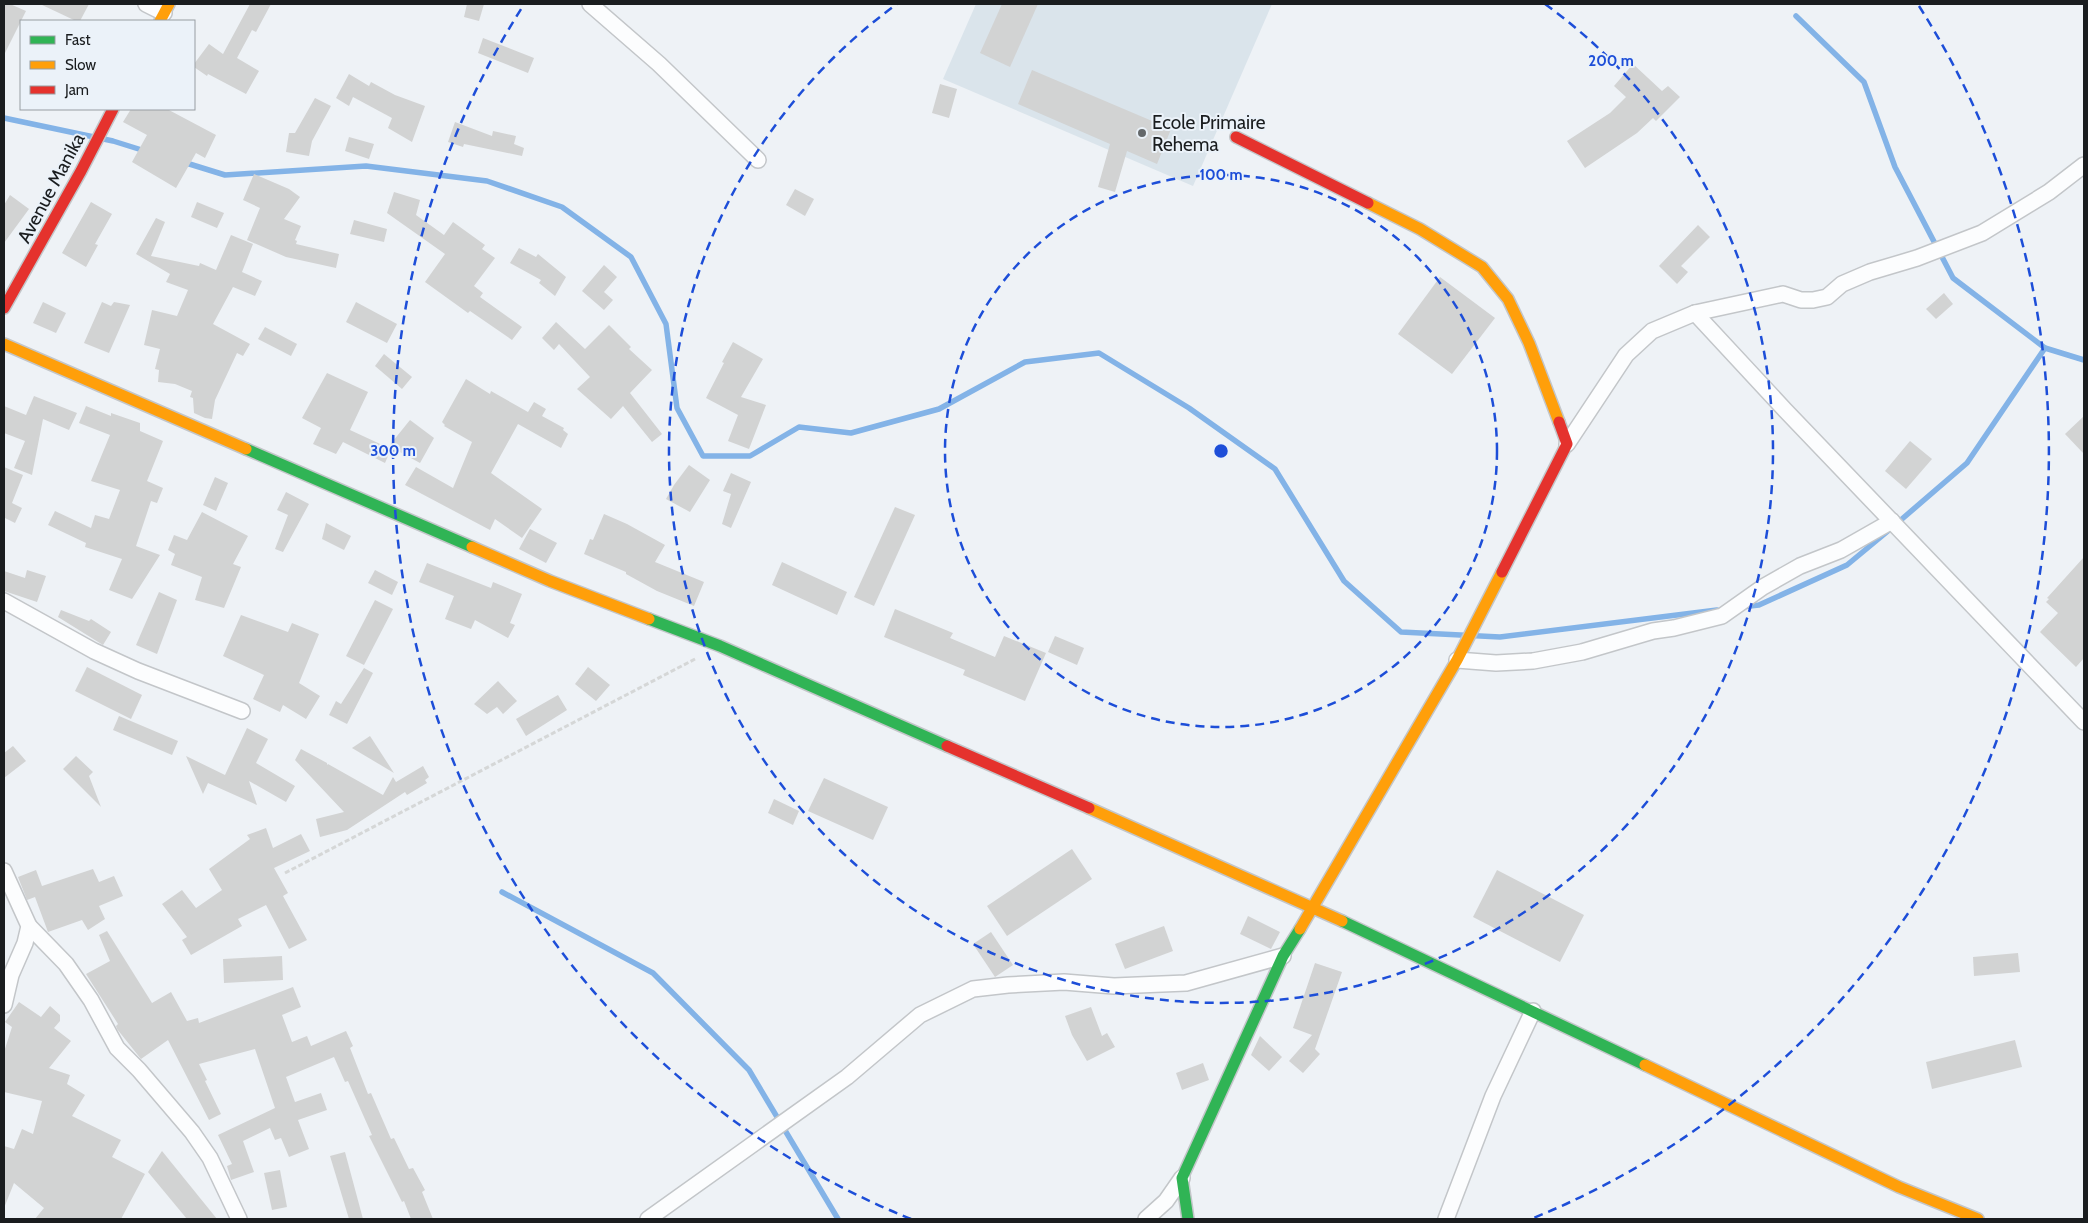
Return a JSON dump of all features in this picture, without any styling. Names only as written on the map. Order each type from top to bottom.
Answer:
[{"type":"street","points":[[146,4],[164,13]]},
{"type":"street","points":[[590,4],[659,64],[758,160]]},
{"type":"street","name":"Avenue Manika","points":[[4,308],[81,171],[112,110]]},
{"type":"street","points":[[1236,137],[1420,229],[1482,267],[1508,299],[1536,360],[1566,444]]},
{"type":"street","points":[[1146,1219],[1166,1201],[1182,1178],[1216,1098],[1283,956],[1314,907],[1352,838],[1457,660],[1566,444],[1626,355],[1652,331],[1695,313],[1783,294],[1801,300],[1827,297],[1842,284],[1870,272],[1917,258],[1982,233],[2049,192],[2084,165]]},
{"type":"street","points":[[1695,313],[2084,722]]},
{"type":"street","points":[[4,344],[550,581],[720,646],[1314,907],[1899,1187],[1978,1219]]},
{"type":"street","points":[[1457,660],[1533,661],[1587,650],[1653,631],[1674,628],[1722,616],[1763,586],[1800,566],[1841,550],[1892,521]]},
{"type":"street","points":[[4,600],[94,651],[138,671],[242,711]]},
{"type":"street","points":[[4,871],[29,926],[66,964],[90,1000],[117,1048],[139,1070],[192,1132],[210,1158],[239,1219]]},
{"type":"street","points":[[4,1005],[11,975],[25,943],[29,926]]},
{"type":"street","points":[[648,1219],[847,1077],[920,1015],[972,989],[1064,982],[1114,986],[1186,982],[1283,956]]},
{"type":"street","points":[[1446,1219],[1494,1096],[1533,1011]]},
{"type":"street","points":[[1182,1178],[1188,1219]]},
{"type":"path","points":[[285,873],[720,646]]},
{"type":"shaded area","name":"Ecole Primaire Rehema","points":[[976,4],[1272,4],[1193,186],[943,79]]},
{"type":"building","points":[[4,4],[10,4],[26,11],[4,55]]},
{"type":"building","points":[[40,4],[89,4],[81,20],[74,20]]},
{"type":"building","points":[[250,4],[271,4],[256,32],[252,30],[237,58],[259,71],[246,94],[208,74],[207,76],[195,68],[195,63],[209,44],[223,54]]},
{"type":"building","points":[[467,4],[484,4],[479,21],[464,17]]},
{"type":"building","points":[[1002,4],[1038,4],[1010,67],[980,53]]},
{"type":"building","points":[[483,38],[534,58],[528,73],[478,53]]},
{"type":"building","points":[[1633,64],[1662,91],[1668,86],[1680,97],[1656,121],[1653,118],[1637,133],[1585,168],[1567,141],[1610,113],[1626,97],[1614,86]]},
{"type":"building","points":[[1032,70],[1171,129],[1157,164],[1127,151],[1115,192],[1098,187],[1110,144],[1018,104]]},
{"type":"building","points":[[349,74],[369,86],[371,82],[395,95],[425,106],[412,142],[388,128],[392,118],[353,97],[349,106],[336,98]]},
{"type":"building","points":[[940,84],[957,89],[949,118],[932,113]]},
{"type":"building","points":[[315,98],[331,106],[312,141],[309,156],[286,152],[289,133],[295,133]]},
{"type":"building","points":[[130,110],[169,110],[216,135],[205,158],[196,153],[176,188],[132,162],[147,135],[123,122]]},
{"type":"building","points":[[455,122],[492,136],[493,131],[516,136],[514,144],[524,148],[522,156],[464,144],[463,147],[448,142]]},
{"type":"building","points":[[349,137],[374,144],[369,159],[345,151]]},
{"type":"building","points":[[254,174],[289,189],[300,197],[284,219],[301,226],[295,240],[297,241],[296,244],[339,254],[336,268],[286,257],[247,240],[260,208],[243,200]]},
{"type":"building","points":[[795,189],[814,199],[805,216],[786,205]]},
{"type":"building","points":[[394,192],[420,200],[416,215],[444,235],[453,222],[485,245],[482,249],[495,258],[474,286],[483,293],[480,297],[522,327],[512,340],[470,311],[468,313],[425,282],[445,254],[387,213]]},
{"type":"building","points":[[10,195],[29,209],[4,243],[4,205]]},
{"type":"building","points":[[91,202],[112,214],[95,244],[98,245],[86,267],[62,253]]},
{"type":"building","points":[[197,202],[224,213],[217,228],[191,217]]},
{"type":"building","points":[[156,218],[165,222],[151,256],[199,266],[200,263],[216,270],[231,235],[253,244],[242,272],[262,281],[255,296],[233,287],[213,324],[250,344],[243,356],[237,353],[215,400],[212,419],[194,413],[193,398],[190,397],[192,391],[175,384],[158,382],[159,370],[155,369],[160,349],[144,345],[152,310],[177,316],[188,290],[166,282],[170,274],[136,254]]},
{"type":"building","points":[[354,220],[387,229],[384,242],[350,234]]},
{"type":"building","points":[[1698,225],[1710,237],[1681,266],[1688,272],[1677,284],[1659,266]]},
{"type":"building","points":[[519,248],[536,257],[538,254],[566,277],[555,296],[539,283],[541,280],[510,263]]},
{"type":"building","points":[[604,265],[617,277],[604,292],[613,300],[604,310],[582,291]]},
{"type":"building","points":[[1440,277],[1495,318],[1452,374],[1398,334]]},
{"type":"building","points":[[1944,293],[1953,304],[1936,319],[1926,309]]},
{"type":"building","points":[[43,302],[66,313],[56,333],[33,323]]},
{"type":"building","points":[[102,302],[111,306],[114,302],[130,305],[109,353],[84,343]]},
{"type":"building","points":[[356,302],[397,324],[387,343],[346,322]]},
{"type":"building","points":[[556,322],[585,349],[609,325],[631,347],[629,349],[652,370],[630,393],[662,434],[652,442],[623,406],[611,419],[577,389],[590,377],[559,344],[554,350],[542,338]]},
{"type":"building","points":[[265,327],[297,344],[291,356],[258,339]]},
{"type":"building","points":[[733,342],[763,359],[741,397],[766,405],[749,449],[728,441],[738,415],[706,398]]},
{"type":"building","points":[[384,354],[412,377],[402,389],[375,366]]},
{"type":"building","points":[[327,373],[368,392],[350,430],[391,449],[385,463],[343,442],[336,454],[313,444],[321,428],[302,418]]},
{"type":"building","points":[[466,379],[490,394],[491,391],[528,412],[534,402],[546,409],[542,416],[564,428],[563,430],[568,434],[561,448],[518,424],[491,473],[542,509],[522,538],[495,519],[490,530],[405,485],[416,467],[453,488],[472,442],[444,426],[442,422]]},
{"type":"building","points":[[34,396],[77,413],[69,430],[43,419],[32,475],[14,468],[25,441],[4,433],[4,406],[26,415]]},
{"type":"building","points":[[86,406],[111,416],[111,413],[140,423],[140,431],[163,441],[147,481],[163,488],[157,503],[151,501],[136,546],[160,555],[132,599],[109,590],[122,559],[85,547],[86,543],[48,525],[55,511],[91,528],[95,515],[109,519],[120,490],[91,481],[110,435],[79,423]]},
{"type":"building","points":[[2084,416],[2084,454],[2065,434]]},
{"type":"building","points":[[410,420],[434,438],[420,463],[389,446]]},
{"type":"building","points":[[1910,441],[1932,459],[1906,489],[1885,471]]},
{"type":"building","points":[[689,465],[710,480],[690,512],[666,499]]},
{"type":"building","points":[[4,467],[23,475],[12,503],[22,508],[15,523],[5,518],[4,521]]},
{"type":"building","points":[[731,473],[751,482],[731,528],[722,524],[731,494],[723,491]]},
{"type":"building","points":[[215,477],[228,483],[216,511],[203,505]]},
{"type":"building","points":[[286,492],[309,504],[283,552],[275,549],[288,515],[277,510]]},
{"type":"building","points":[[895,507],[915,515],[874,606],[854,597]]},
{"type":"building","points":[[202,512],[248,536],[233,564],[241,567],[224,608],[195,600],[202,577],[171,565],[175,554],[168,550],[174,535],[187,540]]},
{"type":"building","points":[[604,514],[627,524],[665,545],[655,562],[704,582],[694,606],[657,591],[626,574],[626,572],[584,554],[590,539],[593,540]]},
{"type":"building","points":[[326,523],[351,536],[344,550],[322,539]]},
{"type":"building","points":[[530,529],[557,543],[546,563],[519,549]]},
{"type":"building","points":[[2084,557],[2084,658],[2076,667],[2040,632],[2058,613],[2046,602],[2049,599],[2047,598]]},
{"type":"building","points":[[782,562],[847,592],[837,615],[772,585]]},
{"type":"building","points":[[427,563],[491,588],[493,582],[522,594],[510,623],[515,625],[508,638],[475,620],[471,629],[445,619],[454,596],[419,582]]},
{"type":"building","points":[[27,570],[46,576],[37,602],[4,591],[4,571],[25,578]]},
{"type":"building","points":[[375,570],[398,582],[392,595],[368,583]]},
{"type":"building","points":[[159,592],[177,600],[157,654],[136,645]]},
{"type":"building","points":[[375,600],[393,609],[364,665],[346,656]]},
{"type":"building","points":[[895,609],[953,633],[950,638],[995,657],[1004,636],[1046,653],[1025,701],[963,675],[965,670],[884,637]]},
{"type":"building","points":[[61,610],[89,621],[91,619],[111,632],[103,645],[58,617]]},
{"type":"building","points":[[241,615],[288,632],[292,623],[319,634],[299,683],[320,696],[306,719],[283,705],[280,712],[253,699],[264,675],[223,656]]},
{"type":"building","points":[[1055,636],[1084,648],[1077,665],[1048,652]]},
{"type":"building","points":[[87,667],[142,695],[131,719],[75,691]]},
{"type":"building","points":[[588,667],[610,685],[596,701],[575,684]]},
{"type":"building","points":[[364,668],[373,673],[347,724],[329,715],[336,701],[341,704]]},
{"type":"building","points":[[498,681],[517,701],[503,714],[497,707],[487,714],[474,704]]},
{"type":"building","points":[[558,695],[567,710],[526,736],[516,719]]},
{"type":"building","points":[[119,716],[178,741],[172,755],[113,730]]},
{"type":"building","points":[[247,728],[268,739],[256,763],[295,786],[286,802],[249,781],[257,805],[208,783],[203,794],[186,756],[225,775]]},
{"type":"building","points":[[370,736],[394,773],[352,748]]},
{"type":"building","points":[[13,746],[26,761],[4,778],[4,753]]},
{"type":"building","points":[[301,749],[383,795],[393,777],[396,782],[423,766],[429,777],[425,780],[427,783],[407,795],[405,792],[347,830],[320,837],[316,819],[344,812],[295,760]]},
{"type":"building","points":[[76,756],[93,772],[89,776],[101,807],[63,769]]},
{"type":"building","points":[[824,778],[888,807],[873,840],[808,811]]},
{"type":"building","points":[[774,799],[799,811],[793,825],[768,813]]},
{"type":"building","points":[[266,828],[273,848],[301,834],[310,851],[274,868],[288,893],[283,896],[307,940],[289,949],[266,905],[238,919],[242,926],[191,955],[182,940],[187,937],[162,904],[182,890],[196,908],[222,890],[209,869],[250,839],[247,835]]},
{"type":"building","points":[[1072,849],[1092,879],[1007,936],[987,906]]},
{"type":"building","points":[[93,869],[99,882],[114,876],[123,896],[99,906],[105,919],[88,930],[82,920],[48,932],[35,897],[27,900],[18,877],[36,870],[42,886]]},
{"type":"building","points":[[1497,870],[1584,915],[1560,962],[1473,917]]},
{"type":"building","points":[[1248,916],[1280,932],[1271,949],[1240,934]]},
{"type":"building","points":[[1164,926],[1173,951],[1125,969],[1115,944]]},
{"type":"building","points":[[107,931],[152,1003],[171,992],[187,1021],[198,1018],[199,1023],[293,987],[301,1007],[282,1015],[292,1042],[307,1036],[311,1046],[346,1031],[353,1046],[350,1048],[368,1094],[371,1093],[391,1139],[394,1138],[409,1169],[413,1168],[425,1190],[422,1192],[433,1219],[411,1219],[404,1201],[402,1202],[369,1136],[372,1135],[348,1081],[345,1082],[334,1057],[286,1077],[295,1102],[321,1093],[327,1110],[298,1120],[309,1149],[289,1157],[281,1138],[275,1140],[270,1128],[243,1141],[254,1172],[231,1180],[227,1166],[232,1164],[218,1135],[275,1108],[255,1049],[199,1064],[221,1114],[209,1120],[168,1040],[141,1059],[117,1029],[116,1026],[118,1024],[86,974],[110,961],[99,935]]},
{"type":"building","points":[[991,932],[1013,965],[995,977],[973,944]]},
{"type":"building","points":[[2018,953],[2020,972],[1974,976],[1973,957]]},
{"type":"building","points":[[282,956],[283,980],[224,983],[223,959]]},
{"type":"building","points":[[1315,963],[1342,972],[1315,1049],[1320,1054],[1303,1073],[1289,1061],[1312,1035],[1293,1028]]},
{"type":"building","points":[[19,1002],[41,1017],[50,1006],[60,1015],[60,1021],[54,1028],[71,1041],[49,1068],[70,1075],[67,1084],[85,1095],[72,1116],[121,1140],[112,1157],[145,1174],[121,1219],[35,1219],[44,1208],[14,1183],[4,1208],[4,1146],[14,1149],[22,1129],[33,1134],[42,1101],[4,1092],[4,1052],[12,1027],[5,1022]]},
{"type":"building","points":[[1091,1007],[1102,1036],[1107,1033],[1115,1047],[1087,1061],[1072,1035],[1065,1016]]},
{"type":"building","points":[[1260,1036],[1282,1057],[1269,1071],[1251,1055]]},
{"type":"building","points":[[2015,1040],[2022,1067],[1932,1089],[1926,1062]]},
{"type":"building","points":[[1203,1063],[1209,1080],[1182,1090],[1176,1073]]},
{"type":"building","points":[[162,1151],[217,1219],[187,1219],[148,1172]]},
{"type":"building","points":[[345,1152],[363,1219],[349,1219],[330,1156]]},
{"type":"building","points":[[280,1170],[287,1207],[272,1210],[264,1173]]},
{"type":"waterway","points":[[1796,16],[1864,82],[1895,167],[1953,278],[2045,348],[2084,360]]},
{"type":"waterway","points":[[4,118],[113,141],[145,151]]},
{"type":"waterway","points":[[183,162],[225,175],[366,166],[487,181],[562,207],[631,257],[666,324],[677,408],[703,456],[750,456],[799,427],[851,433],[939,409],[1025,362],[1099,353],[1189,408],[1275,469],[1344,581],[1401,632],[1500,637],[1717,610]]},
{"type":"waterway","points":[[1895,525],[1967,463],[2045,348]]},
{"type":"waterway","points":[[1741,607],[1759,605],[1847,565],[1888,531]]},
{"type":"waterway","points":[[502,892],[653,973],[749,1070],[838,1219]]},
{"type":"traffic: fast","points":[[246,449],[472,547]]},
{"type":"traffic: fast","points":[[649,619],[720,646],[947,746]]},
{"type":"traffic: fast","points":[[1342,921],[1645,1065]]},
{"type":"traffic: fast","points":[[1188,1219],[1182,1178],[1283,956],[1300,929]]},
{"type":"traffic: slow","points":[[161,20],[169,4]]},
{"type":"traffic: slow","points":[[1368,203],[1420,229],[1482,267],[1508,299],[1529,343],[1559,422]]},
{"type":"traffic: slow","points":[[4,344],[246,449]]},
{"type":"traffic: slow","points":[[472,547],[550,581],[649,619]]},
{"type":"traffic: slow","points":[[1300,929],[1457,660],[1502,572]]},
{"type":"traffic: slow","points":[[1089,808],[1342,921]]},
{"type":"traffic: slow","points":[[1645,1065],[1899,1187],[1978,1219]]},
{"type":"traffic: jam","points":[[4,308],[81,171],[112,110]]},
{"type":"traffic: jam","points":[[1236,137],[1368,203]]},
{"type":"traffic: jam","points":[[1502,572],[1567,444],[1559,422]]},
{"type":"traffic: jam","points":[[947,746],[1089,808]]},
{"type":"place","name":"Ecole Primaire Rehema","points":[[1142,133]]}]
